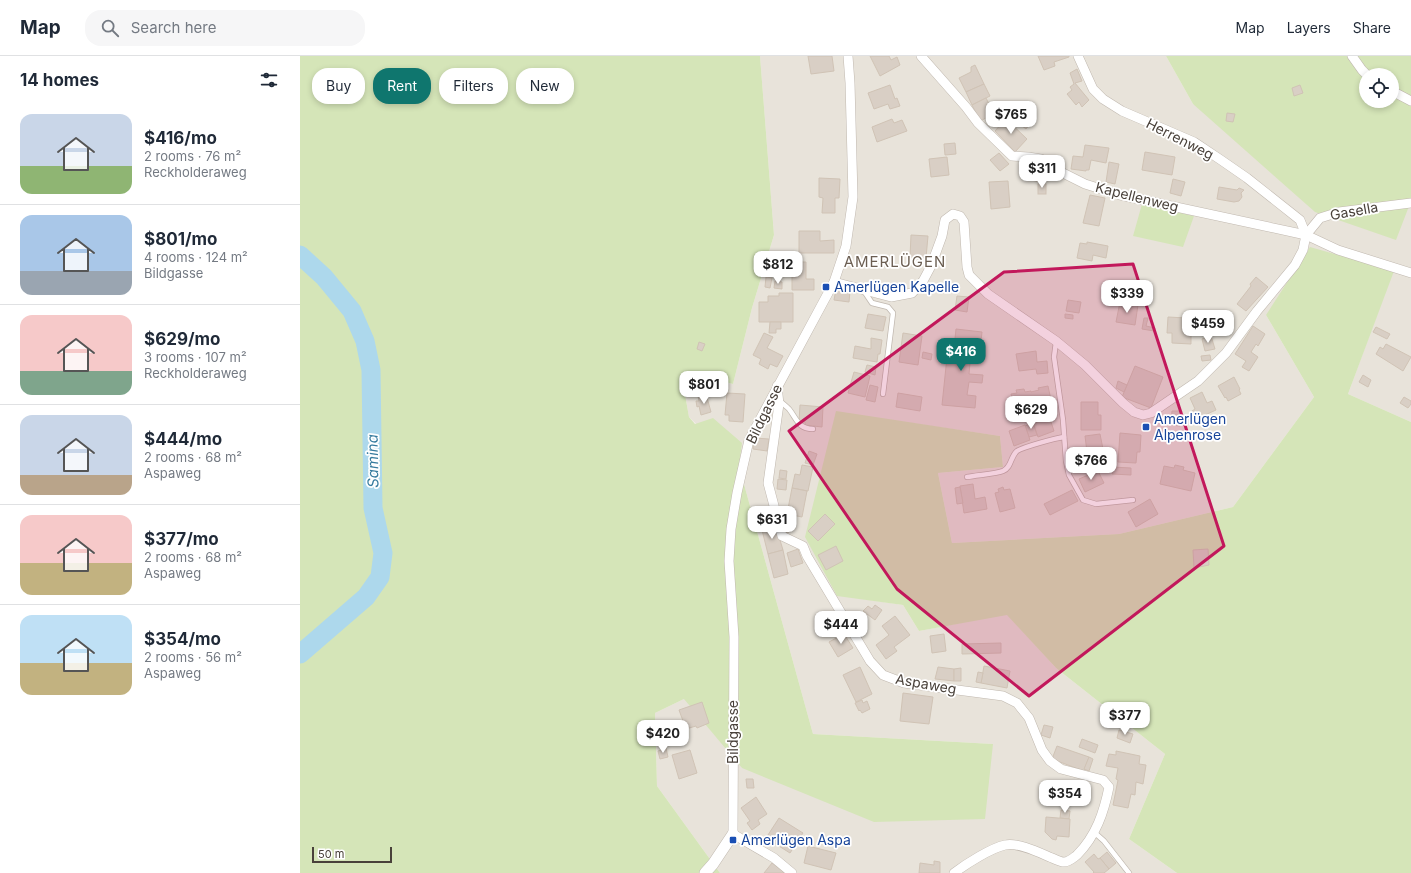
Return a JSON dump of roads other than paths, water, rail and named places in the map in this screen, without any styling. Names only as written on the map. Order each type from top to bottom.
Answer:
[{"type":"street","name":"Bildgasse","points":[[733,834],[734,637],[729,561],[731,529],[749,440],[834,282],[846,246],[853,197],[848,56]]},
{"type":"street","name":"Kapellenweg","points":[[921,56],[966,107],[978,123],[1012,156],[1028,156],[1041,159],[1063,173],[1085,184],[1120,195],[1306,235],[1338,250],[1411,273]]},
{"type":"street","name":"Herrenweg","points":[[1078,56],[1093,89],[1103,99],[1122,110],[1194,142],[1221,160],[1247,178],[1300,220],[1306,235]]},
{"type":"street","points":[[1352,56],[1361,68]]},
{"type":"street","points":[[1399,95],[1411,101]]},
{"type":"street","name":"Gasella","points":[[1306,235],[1320,218],[1346,211],[1411,203]]},
{"type":"street","points":[[834,282],[891,297],[912,293],[923,281],[931,266],[942,236],[945,220],[953,214],[960,216],[964,222],[969,275],[988,294],[1056,341],[1085,365],[1134,412],[1143,415],[1151,413],[1198,381],[1226,353],[1257,311],[1296,265],[1303,250],[1306,235]]},
{"type":"street","name":"Aspaweg","points":[[777,386],[779,404],[768,483],[782,536],[803,546],[807,556],[870,661],[883,675],[904,683],[1003,696],[1017,703],[1029,718],[1042,750],[1050,761],[1060,768],[1103,780],[1109,787],[1095,833],[1084,848],[1071,860],[1063,862],[1020,846],[1006,844],[963,866],[954,873]]},
{"type":"street","points":[[705,873],[733,834],[774,858],[792,873]]},
{"type":"lane","points":[[864,290],[872,303],[888,307],[893,313],[883,394]]},
{"type":"lane","points":[[1056,341],[1054,357],[1066,461],[1069,475],[1082,500],[1096,504],[1133,500]]},
{"type":"lane","points":[[778,398],[788,409],[796,422],[806,429],[813,429]]},
{"type":"lane","points":[[967,477],[1003,471],[1010,466],[1012,457],[1017,451],[1056,438],[1064,437]]},
{"type":"lane","points":[[1095,833],[1104,841],[1129,873]]},
{"type":"waterway","name":"Samina","points":[[300,255],[324,277],[352,311],[365,341],[371,370],[373,508],[383,553],[380,577],[366,597],[300,654]]},
{"type":"place","name":"Amerlügen Kapelle","points":[[826,287]]},
{"type":"place","name":"Amerlügen Alpenrose","points":[[1146,427]]},
{"type":"place","name":"Amerlügen Aspa","points":[[733,840]]},
{"type":"district","name":"AMERLÜGEN","points":[[895,262]]}]
